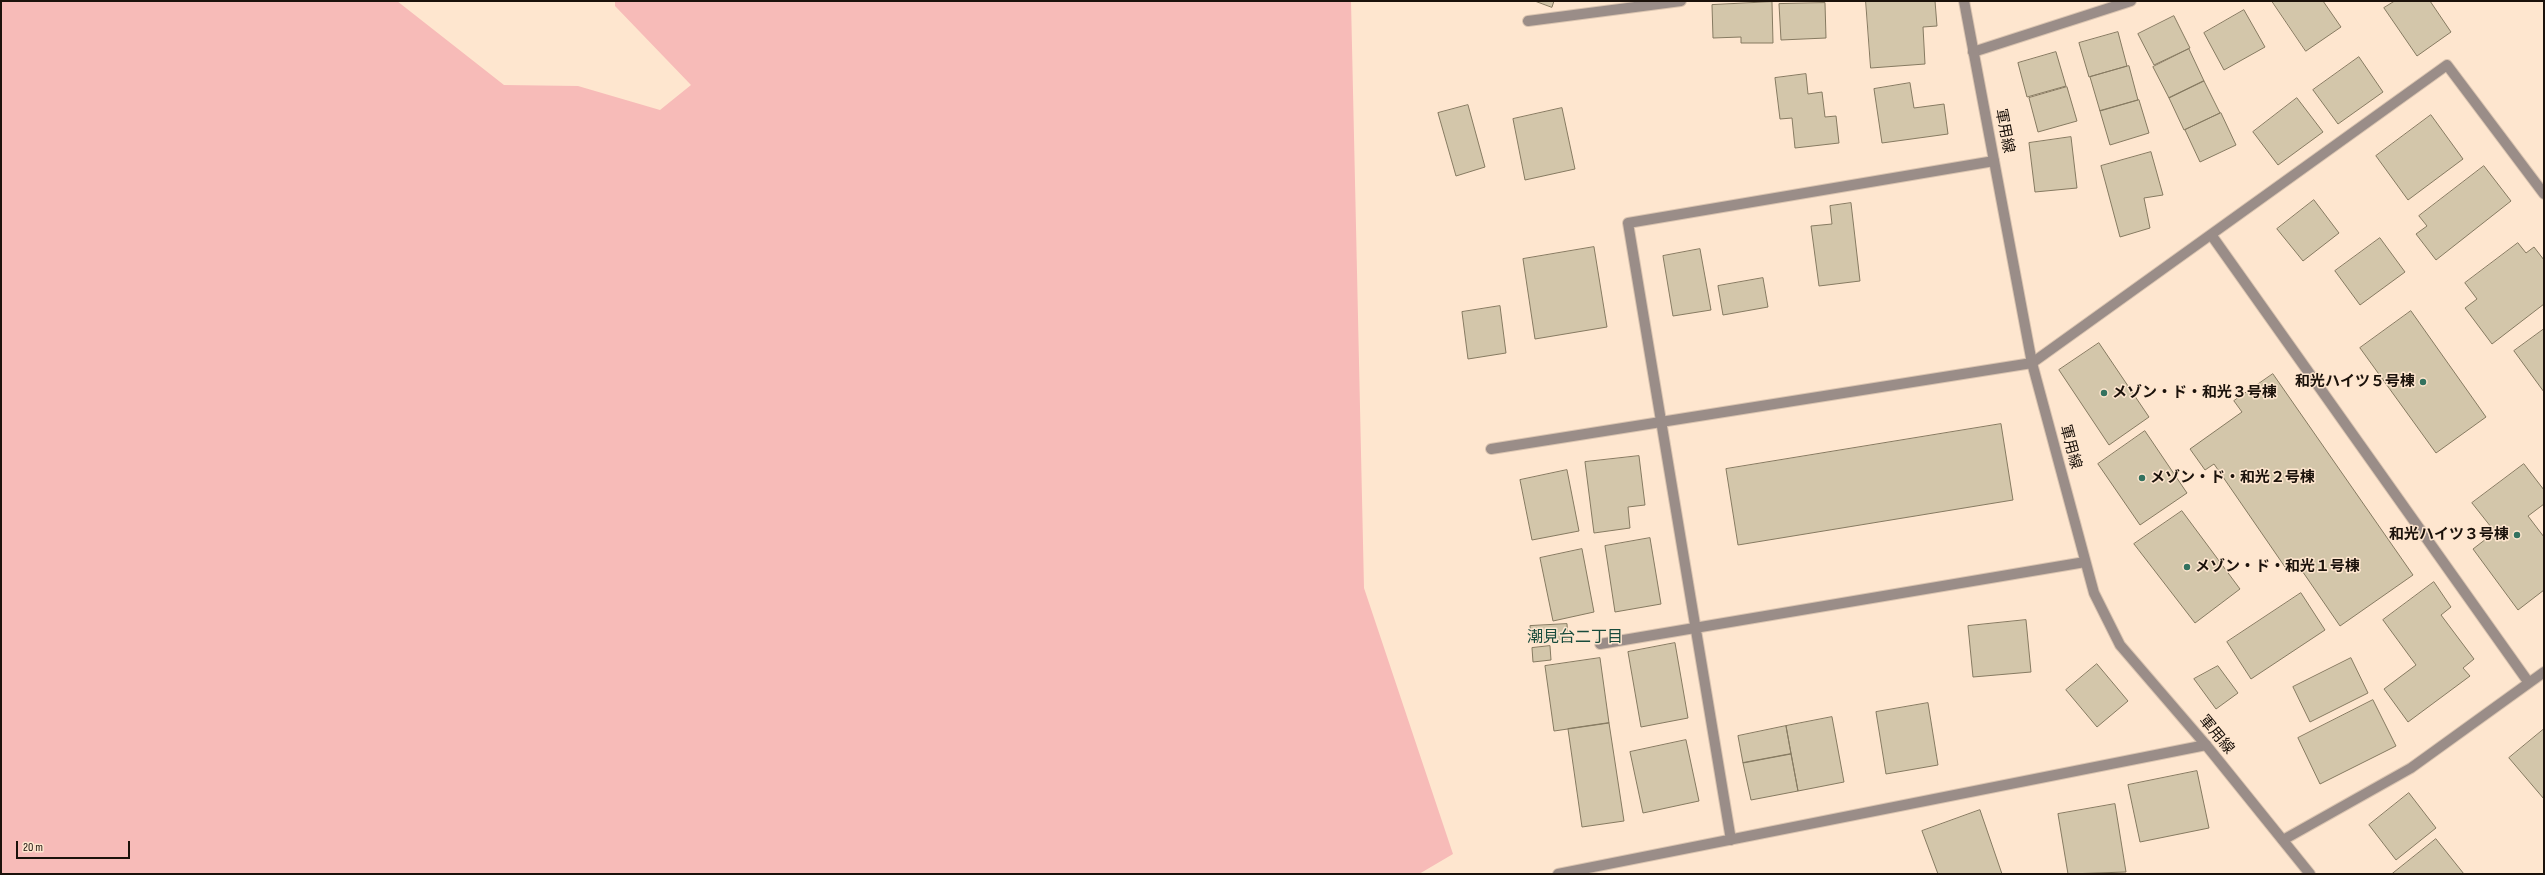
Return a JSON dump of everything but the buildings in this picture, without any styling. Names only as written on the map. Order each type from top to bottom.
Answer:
[{"type":"street","points":[[1528,21],[1681,1]]},
{"type":"street","name":"軍用線","points":[[1964,1],[2032,363],[2094,593],[2120,645],[2206,745],[2310,874]]},
{"type":"street","points":[[1973,52],[2131,1]]},
{"type":"street","points":[[1491,449],[2032,363],[2212,236],[2447,65],[2544,194]]},
{"type":"street","points":[[1731,840],[1628,223],[1994,161]]},
{"type":"street","points":[[2212,236],[2529,683]]},
{"type":"street","points":[[1600,644],[2085,562]]},
{"type":"street","points":[[2283,840],[2411,768],[2544,672]]},
{"type":"street","points":[[1558,874],[2206,745]]},
{"type":"shaded area","points":[[1,1],[397,1],[504,85],[578,86],[660,110],[691,85],[615,6],[615,1],[1351,1],[1364,588],[1453,854],[1419,874],[1,874]]},
{"type":"place","name":"和光ハイツ５号棟","points":[[2423,382]]},
{"type":"place","name":"メゾン・ド・和光３号棟","points":[[2104,393]]},
{"type":"place","name":"メゾン・ド・和光２号棟","points":[[2142,478]]},
{"type":"place","name":"和光ハイツ３号棟","points":[[2517,535]]},
{"type":"place","name":"メゾン・ド・和光１号棟","points":[[2187,567]]},
{"type":"district","name":"潮見台二丁目","points":[[1575,638]]}]
